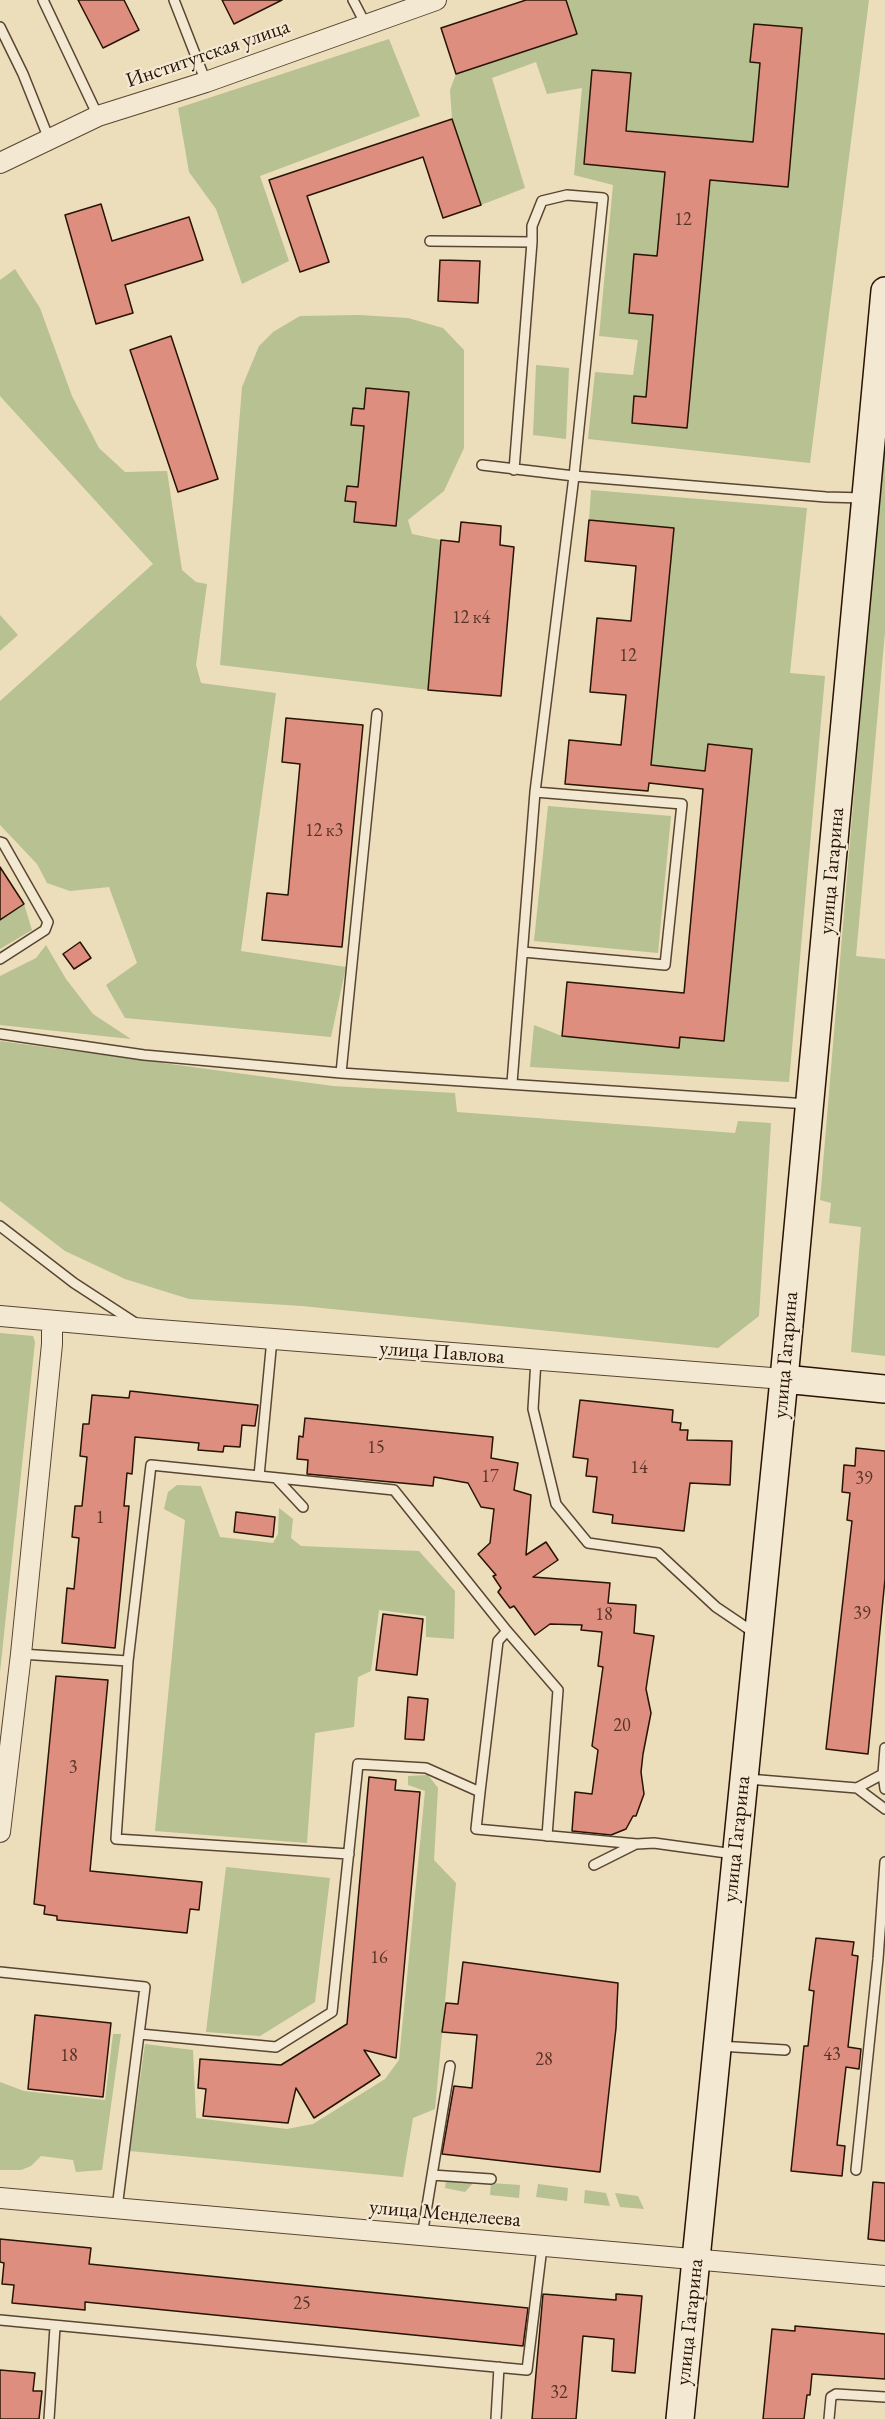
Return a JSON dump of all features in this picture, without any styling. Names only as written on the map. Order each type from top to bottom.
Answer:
[{"type":"main road","name":"улица Гагарина","points":[[680,2419],[784,1379],[885,291]]},
{"type":"main road","name":"улица Павлова","points":[[784,1379],[885,1389]]},
{"type":"street","name":"Институтская улица","points":[[0,163],[98,116],[206,82],[436,0]]},
{"type":"street","name":"улица Павлова","points":[[0,1316],[272,1340],[784,1379]]},
{"type":"street","points":[[0,1832],[4,1766],[21,1654],[51,1355],[52,1322]]},
{"type":"street","name":"улица Менделеева","points":[[0,2198],[885,2276]]},
{"type":"lane","points":[[43,0],[98,116]]},
{"type":"lane","points":[[174,0],[206,82]]},
{"type":"lane","points":[[352,0],[366,25]]},
{"type":"lane","points":[[0,27],[23,74],[49,140]]},
{"type":"lane","points":[[512,1083],[536,792],[574,476],[603,198],[567,195],[542,201],[532,226],[514,470]]},
{"type":"lane","points":[[430,241],[532,242]]},
{"type":"lane","points":[[482,465],[574,476],[826,497],[867,498]]},
{"type":"lane","points":[[341,1072],[377,714]]},
{"type":"lane","points":[[523,952],[665,965],[682,804],[536,792]]},
{"type":"lane","points":[[0,842],[21,872],[48,922],[45,930],[0,958]]},
{"type":"lane","points":[[0,1034],[144,1055],[341,1072],[810,1104]]},
{"type":"lane","points":[[0,1226],[74,1283],[146,1329]]},
{"type":"lane","points":[[259,1476],[272,1340]]},
{"type":"lane","points":[[536,1360],[533,1408],[556,1504],[588,1543],[658,1553],[716,1607],[758,1635]]},
{"type":"lane","points":[[349,1854],[116,1839],[128,1662],[151,1465],[394,1490],[507,1631],[558,1690],[547,1836]]},
{"type":"lane","points":[[276,1478],[303,1507]]},
{"type":"lane","points":[[507,1631],[498,1641],[476,1829],[637,1844],[654,1843],[735,1854]]},
{"type":"lane","points":[[21,1654],[128,1662]]},
{"type":"lane","points":[[885,1748],[883,1774],[885,1789]]},
{"type":"lane","points":[[140,2034],[276,2047],[332,2012],[358,1764],[426,1768],[480,1792]]},
{"type":"lane","points":[[857,1788],[883,1774]]},
{"type":"lane","points":[[744,1778],[857,1788],[885,1809]]},
{"type":"lane","points":[[594,1864],[637,1844]]},
{"type":"lane","points":[[856,2170],[881,1968],[885,1862]]},
{"type":"lane","points":[[0,1972],[145,1987],[117,2208]]},
{"type":"lane","points":[[717,2046],[785,2050]]},
{"type":"lane","points":[[422,2236],[450,2066]]},
{"type":"lane","points":[[432,2175],[491,2179]]},
{"type":"lane","points":[[0,2320],[527,2370],[542,2247]]},
{"type":"lane","points":[[49,2419],[55,2327]]},
{"type":"lane","points":[[496,2419],[499,2367]]},
{"type":"lane","points":[[829,2419],[831,2397],[836,2394],[885,2397]]},
{"type":"green space","points":[[566,0],[869,0],[810,463],[588,439],[595,372],[633,375],[638,340],[599,336],[613,185],[574,175],[582,88],[547,94],[536,62],[492,78],[525,188],[481,205],[452,119],[450,90],[456,74],[577,34]],"holes":[[[754,24],[802,28],[788,186],[710,180],[687,427],[632,422],[634,397],[646,397],[665,172],[584,164],[592,70],[626,131],[753,142],[760,63],[751,62]]]},
{"type":"green space","points":[[389,39],[420,116],[260,176],[289,261],[242,284],[216,209],[189,172],[178,108]]},
{"type":"green space","points":[[15,269],[40,308],[72,396],[99,448],[125,472],[167,471],[182,570],[196,582],[207,584],[196,665],[201,683],[276,693],[241,951],[346,967],[331,1037],[125,1018],[106,985],[137,963],[109,887],[70,891],[47,883],[37,864],[0,825],[0,701],[153,564],[0,396],[0,280]]},
{"type":"green space","points":[[359,315],[408,318],[443,328],[464,350],[464,448],[444,491],[408,520],[412,534],[441,540],[428,690],[220,665],[242,387],[259,346],[273,332],[300,316]]},
{"type":"green space","points":[[536,365],[569,368],[566,439],[533,435]]},
{"type":"green space","points":[[885,422],[885,632],[856,956],[885,959],[885,1356],[851,1352],[861,1227],[829,1223],[831,1203],[820,1200]]},
{"type":"green space","points":[[591,490],[807,508],[790,673],[825,676],[789,1082],[530,1067],[534,1025],[562,1036],[678,1048],[680,1037],[724,1040],[752,749],[708,744],[705,771],[651,765],[673,528],[589,520]]},
{"type":"green space","points":[[0,615],[18,635],[0,651]]},
{"type":"green space","points":[[548,806],[671,816],[658,953],[534,941]]},
{"type":"green space","points":[[24,904],[32,930],[0,949],[0,920]]},
{"type":"green space","points":[[46,945],[66,979],[93,1014],[131,1039],[0,1025],[0,976],[36,958]]},
{"type":"green space","points":[[0,1041],[333,1086],[455,1093],[457,1112],[735,1133],[738,1121],[771,1123],[759,1316],[718,1348],[302,1306],[189,1299],[125,1279],[65,1251],[0,1201]]},
{"type":"green space","points":[[0,1333],[33,1336],[35,1342],[0,1672]]},
{"type":"green space","points":[[177,1485],[201,1486],[220,1537],[273,1543],[278,1534],[279,1508],[293,1519],[291,1538],[301,1546],[419,1551],[455,1591],[454,1639],[426,1637],[426,1616],[379,1610],[371,1671],[358,1677],[354,1727],[315,1733],[307,1843],[155,1831],[185,1520],[164,1509],[168,1492]]},
{"type":"green space","points":[[428,1775],[438,1788],[434,1860],[456,1883],[435,2109],[413,2118],[403,2177],[130,2151],[145,2044],[193,2050],[196,2118],[287,2129],[313,2124],[385,2079],[399,2060],[425,1791],[408,1785],[408,1776]]},
{"type":"green space","points":[[226,1867],[330,1878],[315,2002],[260,2036],[206,2032]]},
{"type":"green space","points":[[113,2034],[121,2034],[102,2170],[76,2172],[73,2160],[41,2156],[31,2166],[21,2170],[0,2170],[0,2082],[24,2091],[105,2100]]},
{"type":"green space","points":[[446,2179],[475,2181],[465,2192],[445,2188]]},
{"type":"green space","points":[[491,2183],[520,2185],[519,2198],[490,2195]]},
{"type":"green space","points":[[538,2184],[568,2188],[567,2201],[536,2197]]},
{"type":"green space","points":[[585,2190],[606,2193],[610,2206],[584,2203]]},
{"type":"green space","points":[[615,2193],[638,2196],[644,2209],[620,2207]]},
{"type":"building","points":[[78,0],[124,0],[139,30],[103,48]]},
{"type":"building","points":[[222,0],[282,0],[234,24]]},
{"type":"building","points":[[526,0],[566,0],[577,34],[456,74],[441,28]]},
{"type":"building","points":[[754,24],[802,28],[788,187],[710,180],[687,428],[632,423],[634,396],[646,397],[653,315],[629,313],[634,254],[657,256],[665,172],[584,164],[592,70],[631,73],[626,131],[753,142],[760,63],[750,62]]},
{"type":"building","points":[[452,119],[481,205],[443,218],[423,157],[307,196],[329,262],[300,272],[269,180]]},
{"type":"building","points":[[101,204],[112,241],[189,217],[203,260],[125,285],[133,313],[96,324],[65,215]]},
{"type":"building","points":[[440,260],[480,261],[478,303],[438,301]]},
{"type":"building","points":[[171,336],[218,479],[178,492],[130,350]]},
{"type":"building","points":[[366,388],[409,392],[396,526],[354,522],[356,502],[345,501],[347,486],[358,487],[364,426],[351,425],[353,408],[364,409]]},
{"type":"building","points":[[589,520],[674,528],[651,765],[705,771],[708,744],[752,749],[724,1041],[680,1037],[679,1048],[562,1036],[567,982],[684,993],[703,789],[649,783],[648,791],[565,784],[569,740],[621,745],[626,695],[590,692],[597,618],[631,621],[636,566],[585,561]]},
{"type":"building","points":[[461,522],[501,526],[500,545],[514,547],[501,696],[428,690],[441,540],[459,542]]},
{"type":"building","points":[[286,718],[363,725],[342,947],[262,940],[267,893],[288,895],[300,764],[282,762]]},
{"type":"building","points":[[0,867],[24,904],[0,920]]},
{"type":"building","points":[[80,942],[91,958],[74,969],[63,954]]},
{"type":"building","points":[[130,1391],[258,1405],[255,1426],[242,1425],[240,1447],[224,1446],[223,1452],[198,1450],[199,1443],[135,1437],[132,1474],[127,1473],[124,1506],[129,1506],[115,1648],[62,1643],[67,1588],[74,1589],[79,1538],[72,1537],[75,1506],[82,1506],[87,1457],[80,1456],[83,1424],[89,1424],[92,1395],[129,1398]]},
{"type":"building","points":[[580,1400],[673,1410],[672,1422],[681,1423],[680,1430],[688,1430],[687,1440],[732,1441],[730,1485],[690,1483],[684,1531],[612,1523],[613,1515],[593,1512],[597,1477],[586,1476],[588,1459],[573,1457]]},
{"type":"building","points":[[305,1418],[493,1437],[491,1458],[518,1463],[514,1490],[531,1495],[526,1555],[546,1542],[558,1560],[533,1577],[610,1583],[608,1603],[636,1605],[634,1633],[654,1636],[646,1689],[651,1713],[641,1772],[644,1794],[636,1816],[633,1816],[626,1829],[611,1835],[572,1831],[575,1792],[592,1794],[598,1750],[592,1746],[603,1667],[598,1666],[602,1632],[581,1630],[582,1625],[550,1624],[535,1635],[514,1606],[510,1608],[498,1592],[501,1588],[493,1576],[496,1575],[478,1554],[490,1543],[494,1509],[481,1507],[468,1483],[434,1477],[433,1486],[307,1474],[308,1460],[297,1459],[299,1436],[303,1437]]},
{"type":"building","points":[[856,1448],[885,1451],[885,1579],[868,1754],[826,1749],[852,1521],[847,1520],[850,1493],[842,1492],[844,1465],[855,1466]]},
{"type":"building","points":[[236,1512],[275,1517],[273,1537],[234,1532]]},
{"type":"building","points":[[383,1614],[423,1619],[417,1675],[376,1670]]},
{"type":"building","points":[[56,1676],[108,1680],[90,1871],[202,1882],[199,1910],[190,1909],[187,1933],[57,1920],[57,1916],[44,1914],[45,1906],[34,1904]]},
{"type":"building","points":[[408,1697],[428,1699],[424,1740],[405,1739]]},
{"type":"building","points":[[369,1777],[396,1780],[395,1790],[420,1792],[396,2058],[364,2050],[380,2075],[314,2118],[296,2088],[288,2123],[203,2116],[206,2089],[198,2088],[200,2059],[281,2065],[347,2024]]},
{"type":"building","points":[[816,1938],[854,1942],[852,1955],[858,1956],[848,2047],[861,2049],[859,2069],[846,2067],[837,2145],[845,2146],[842,2176],[791,2171],[804,2046],[808,2046],[814,1991],[809,1990]]},
{"type":"building","points":[[463,1962],[618,1983],[616,2028],[600,2172],[442,2154],[454,2086],[472,2088],[477,2035],[442,2032],[446,2003],[458,2004]]},
{"type":"building","points":[[35,2015],[111,2023],[103,2097],[28,2089]]},
{"type":"building","points":[[873,2182],[885,2183],[885,2241],[868,2239]]},
{"type":"building","points":[[0,2239],[91,2248],[89,2264],[528,2308],[523,2346],[85,2302],[85,2310],[12,2303],[14,2285],[2,2284],[4,2263],[0,2262]]},
{"type":"building","points":[[543,2294],[616,2300],[616,2294],[642,2296],[635,2373],[612,2371],[614,2339],[583,2336],[576,2419],[532,2419]]},
{"type":"building","points":[[795,2326],[885,2334],[885,2379],[812,2374],[804,2419],[763,2419],[772,2329],[795,2331]]},
{"type":"building","points":[[0,2370],[35,2373],[33,2391],[42,2391],[39,2419],[0,2419]]}]
